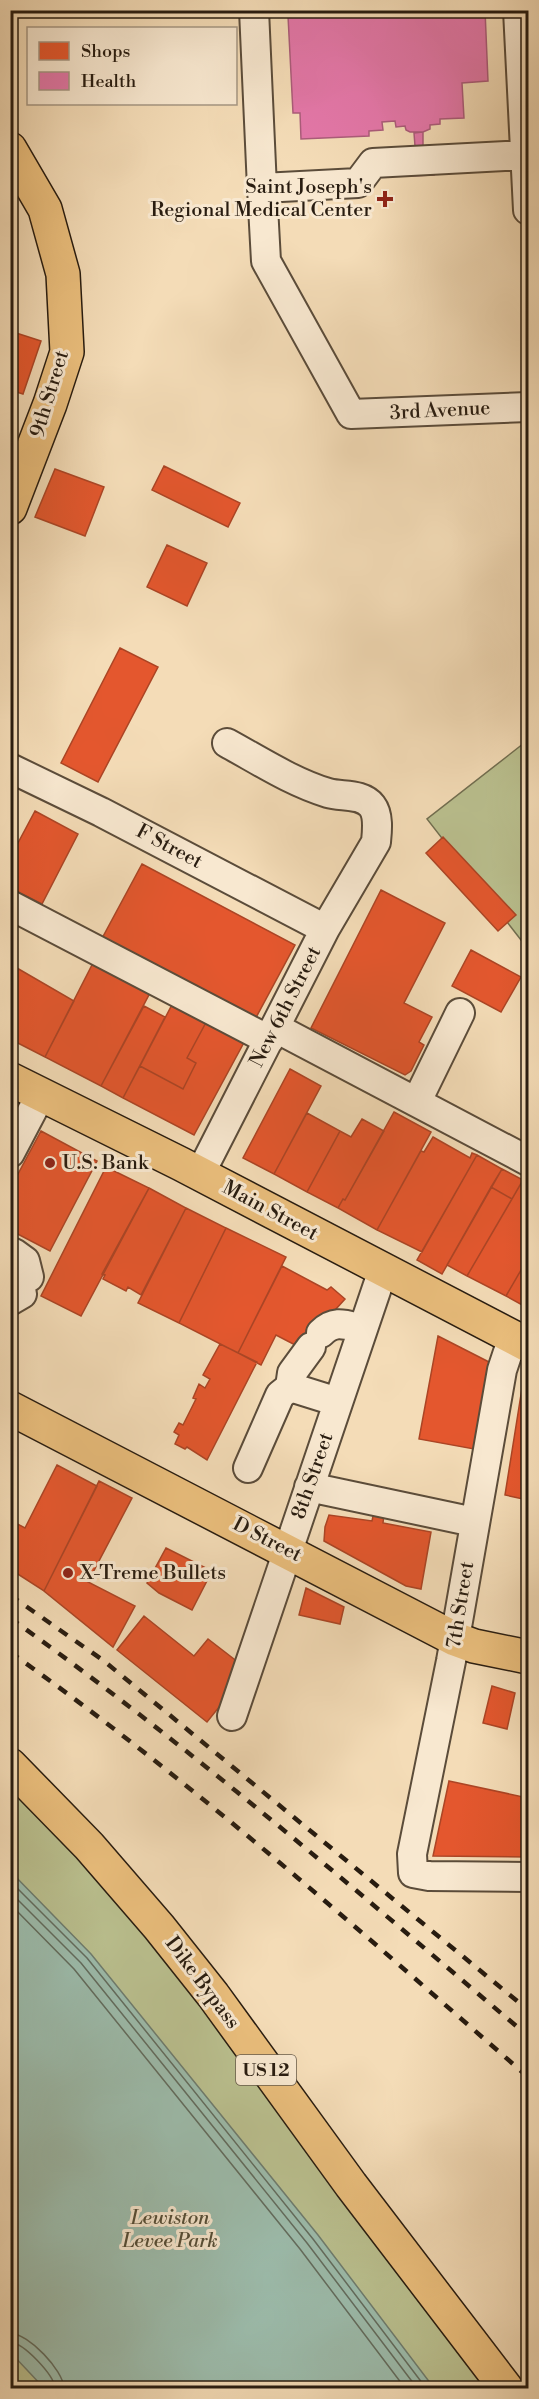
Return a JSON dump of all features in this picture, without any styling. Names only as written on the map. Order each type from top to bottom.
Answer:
[{"type":"main road","name":"9th Street","points":[[10,149],[45,209],[63,274],[67,352],[50,404],[10,508]]},
{"type":"main road","name":"Main Street","points":[[10,1079],[200,1174],[520,1341]]},
{"type":"main road","name":"D Street","points":[[10,1408],[288,1550],[455,1639],[474,1646],[528,1657]]},
{"type":"main road","name":"Dike Bypass","points":[[10,1765],[89,1846],[159,1927],[213,1995],[357,2194],[506,2388]]},
{"type":"street","points":[[254,10],[262,188],[358,183],[372,164],[526,155]]},
{"type":"street","points":[[518,10],[528,210]]},
{"type":"street","name":"3rd Avenue","points":[[262,188],[266,261],[351,414],[528,407]]},
{"type":"street","name":"New 6th Street","points":[[200,1174],[325,929],[376,842],[378,826],[373,806],[361,798],[329,793],[296,780],[227,743]]},
{"type":"street","name":"F Street","points":[[12,774],[101,812],[325,929]]},
{"type":"street","points":[[10,905],[273,1034],[417,1101],[528,1161]]},
{"type":"street","points":[[417,1101],[460,1013]]},
{"type":"street","points":[[10,1153],[41,1094]]},
{"type":"street","name":"8th Street","points":[[232,1716],[383,1270]]},
{"type":"street","points":[[248,1468],[280,1395],[290,1387],[292,1373],[316,1340],[329,1326],[340,1324],[363,1329]]},
{"type":"street","name":"7th Street","points":[[520,1341],[502,1370],[455,1639],[412,1854],[413,1873],[429,1876],[528,1877]]},
{"type":"street","points":[[290,1387],[338,1402]]},
{"type":"street","points":[[309,1487],[474,1522]]},
{"type":"green space","points":[[528,740],[528,949],[427,819]]},
{"type":"green space","name":"Lewiston Levee Park","points":[[10,1765],[47,1802],[492,2388],[11,2388]]},
{"type":"water","name":"Lewiston Levee Park","points":[[11,1872],[91,1954],[318,2235],[434,2388],[44,2388],[11,2353]]},
{"type":"building: Shops","points":[[10,331],[41,341],[23,394],[10,390]]},
{"type":"building: Shops","points":[[164,466],[240,503],[228,527],[152,490]]},
{"type":"building: Shops","points":[[55,469],[104,487],[85,536],[35,517]]},
{"type":"building: Shops","points":[[167,545],[207,563],[187,606],[147,587]]},
{"type":"building: Shops","points":[[120,648],[158,667],[98,782],[61,763]]},
{"type":"building: Shops","points":[[35,811],[78,834],[42,904],[10,888],[10,858]]},
{"type":"building: Shops","points":[[443,837],[516,915],[498,931],[426,853]]},
{"type":"building: Shops","points":[[142,864],[295,945],[252,1025],[99,944]]},
{"type":"building: Shops","points":[[381,890],[445,923],[404,1003],[432,1017],[419,1042],[424,1045],[411,1071],[405,1075],[311,1028]]},
{"type":"building: Shops","points":[[471,950],[521,977],[501,1012],[452,986]]},
{"type":"building: Shops","points":[[94,961],[151,991],[101,1086],[45,1057]]},
{"type":"building: Shops","points":[[10,964],[74,1001],[45,1057],[10,1039]]},
{"type":"building: Shops","points":[[176,997],[210,1015],[187,1058],[196,1063],[183,1089],[140,1066]]},
{"type":"building: Shops","points":[[144,1006],[165,1017],[123,1098],[101,1086]]},
{"type":"building: Shops","points":[[210,1015],[248,1035],[194,1135],[123,1098],[140,1066],[183,1089],[196,1063],[187,1058]]},
{"type":"building: Shops","points":[[290,1069],[321,1086],[274,1174],[243,1158]]},
{"type":"building: Shops","points":[[394,1112],[431,1132],[377,1230],[338,1208],[343,1199],[345,1200]]},
{"type":"building: Shops","points":[[307,1113],[340,1131],[307,1192],[274,1174]]},
{"type":"building: Shops","points":[[362,1119],[384,1131],[345,1200],[343,1199],[338,1208],[307,1192],[340,1131],[351,1137]]},
{"type":"building: Shops","points":[[41,1131],[97,1161],[50,1251],[10,1230],[10,1189]]},
{"type":"building: Shops","points":[[433,1137],[470,1158],[472,1153],[477,1155],[422,1252],[377,1230],[421,1151],[424,1152]]},
{"type":"building: Shops","points":[[477,1155],[502,1169],[442,1274],[417,1260]]},
{"type":"building: Shops","points":[[106,1167],[149,1188],[81,1316],[41,1296]]},
{"type":"building: Shops","points":[[502,1169],[523,1180],[512,1199],[491,1187]]},
{"type":"building: Shops","points":[[523,1180],[528,1183],[528,1258],[506,1296],[467,1276]]},
{"type":"building: Shops","points":[[491,1187],[512,1199],[467,1276],[447,1265]]},
{"type":"building: Shops","points":[[149,1188],[186,1208],[141,1295],[128,1287],[126,1291],[103,1279],[105,1275],[102,1274]]},
{"type":"building: Shops","points":[[186,1208],[226,1228],[179,1323],[138,1303]]},
{"type":"building: Shops","points":[[226,1228],[286,1257],[238,1353],[179,1323]]},
{"type":"building: Shops","points":[[528,1258],[528,1299],[524,1306],[506,1296]]},
{"type":"building: Shops","points":[[282,1266],[327,1290],[331,1287],[345,1299],[317,1330],[330,1341],[319,1353],[301,1348],[276,1335],[261,1365],[238,1353]]},
{"type":"building: Shops","points":[[438,1336],[489,1362],[474,1449],[419,1439]]},
{"type":"building: Shops","points":[[220,1344],[257,1362],[207,1460],[187,1447],[185,1449],[175,1444],[179,1435],[174,1432],[179,1423],[183,1425],[196,1399],[193,1398],[199,1384],[205,1388],[210,1379],[203,1375]]},
{"type":"building: Shops","points":[[523,1382],[528,1385],[528,1500],[505,1495]]},
{"type":"building: Shops","points":[[57,1465],[97,1486],[44,1591],[10,1569],[10,1520],[25,1528]]},
{"type":"building: Shops","points":[[99,1481],[132,1498],[88,1582],[135,1606],[113,1647],[44,1591]]},
{"type":"building: Shops","points":[[374,1512],[384,1514],[383,1523],[431,1532],[421,1589],[406,1586],[324,1541],[329,1515],[372,1521]]},
{"type":"building: Shops","points":[[166,1548],[212,1571],[192,1610],[159,1593],[147,1583]]},
{"type":"building: Shops","points":[[306,1588],[344,1607],[340,1624],[299,1615]]},
{"type":"building: Shops","points":[[144,1616],[194,1656],[208,1639],[243,1666],[237,1685],[207,1722],[117,1650]]},
{"type":"building: Shops","points":[[492,1686],[515,1693],[507,1729],[483,1723]]},
{"type":"building: Shops","points":[[449,1781],[528,1798],[528,1857],[433,1856]]},
{"type":"building: Health","points":[[285,10],[485,10],[488,81],[462,83],[464,118],[440,119],[440,124],[430,125],[430,129],[423,132],[410,132],[405,126],[396,127],[395,121],[382,122],[383,130],[369,131],[369,136],[301,139],[300,113],[293,113],[288,16],[285,16]]},
{"type":"building: Health","points":[[423,132],[423,146],[432,145],[434,175],[407,176],[405,147],[415,146],[414,133]]},
{"type":"railway","points":[[10,1595],[104,1661],[528,2010]]},
{"type":"railway","points":[[10,1618],[209,1769],[528,2036]]},
{"type":"railway","points":[[10,1652],[78,1701],[210,1805],[338,1912],[528,2077]]},
{"type":"place","name":"Saint Joseph's Regional Medical Center","points":[[385,199]]},
{"type":"place","name":"U.S. Bank","points":[[50,1163]]},
{"type":"place","name":"X-Treme Bullets","points":[[68,1573]]}]
